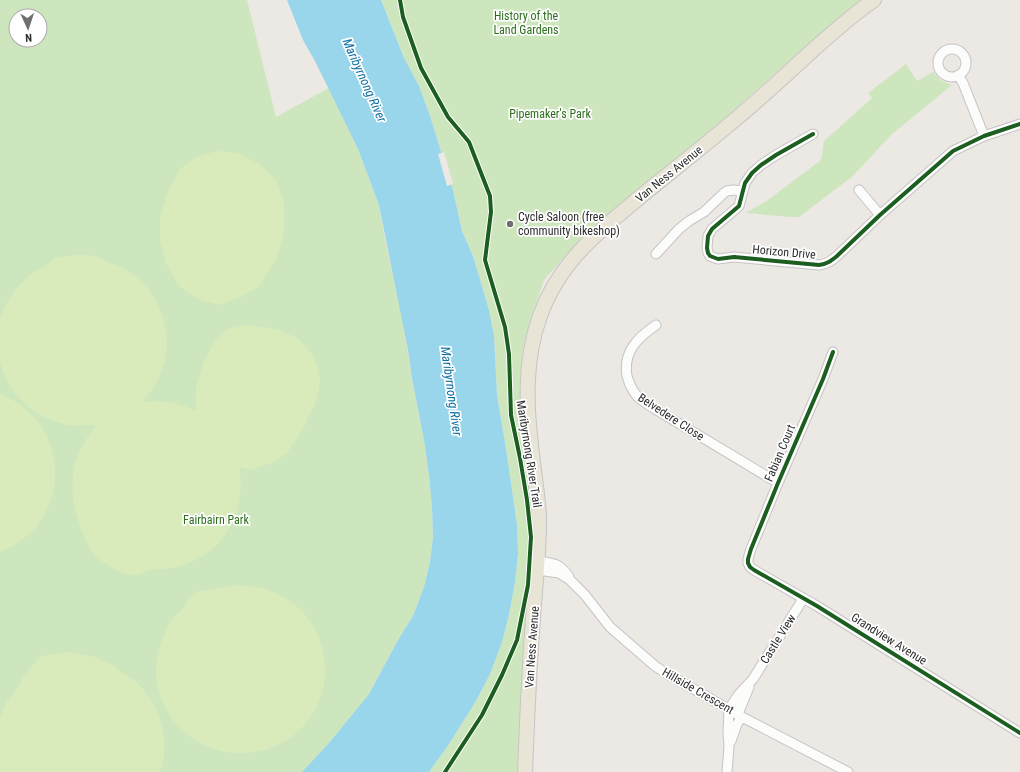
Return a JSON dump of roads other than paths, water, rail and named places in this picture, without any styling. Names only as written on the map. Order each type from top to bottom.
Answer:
[{"type":"main road","name":"Van Ness Avenue","points":[[525,772],[532,627],[538,566],[539,519],[528,414],[528,386],[534,338],[540,316],[548,296],[556,281],[574,256],[597,233],[737,118],[850,17],[874,0]]},
{"type":"street","points":[[958,75],[963,83],[984,136]]},
{"type":"street","name":"Horizon Drive","points":[[813,134],[761,165],[752,173],[744,187],[741,202],[738,208],[714,226],[710,234],[707,250],[715,259],[734,257],[812,264],[825,264],[831,262],[880,215],[953,151],[984,136],[1020,125]]},
{"type":"street","points":[[656,254],[679,229],[702,213],[724,193],[744,187]]},
{"type":"street","points":[[859,190],[880,215]]},
{"type":"street","name":"Belvedere Close","points":[[656,325],[640,338],[629,352],[627,371],[628,381],[632,390],[638,397],[655,409],[778,483]]},
{"type":"street","name":"Fabian Court","points":[[748,564],[749,556],[778,483],[823,379],[832,352]]},
{"type":"street","name":"Grandview Avenue","points":[[748,564],[762,575],[817,606],[1020,733]]},
{"type":"street","name":"Hillside Crescent","points":[[538,566],[559,573],[570,580],[585,595],[610,627],[664,672],[740,716],[848,772]]},
{"type":"street","name":"Castle View","points":[[728,709],[753,678],[803,599]]},
{"type":"street","name":"Castle View","points":[[730,746],[753,678]]},
{"type":"street","points":[[727,772],[730,746],[728,733],[728,709]]},
{"type":"water","name":"Maribyrnong River","points":[[287,0],[381,0],[404,58],[419,86],[430,116],[453,190],[462,231],[473,256],[489,310],[494,336],[497,395],[517,525],[518,553],[515,582],[502,642],[491,672],[476,701],[447,747],[429,772],[302,772],[329,743],[369,694],[398,640],[413,616],[424,587],[430,562],[433,537],[432,507],[424,440],[408,350],[379,205],[358,149],[315,61],[303,40]]},
{"type":"place","name":"Cycle Saloon (free community bikeshop)","points":[[510,224]]},
{"type":"park label","name":"History of the Land Gardens","points":[[526,23]]},
{"type":"park label","name":"Pipemaker's Park","points":[[550,114]]},
{"type":"park label","name":"Fairbairn Park","points":[[216,520]]}]
